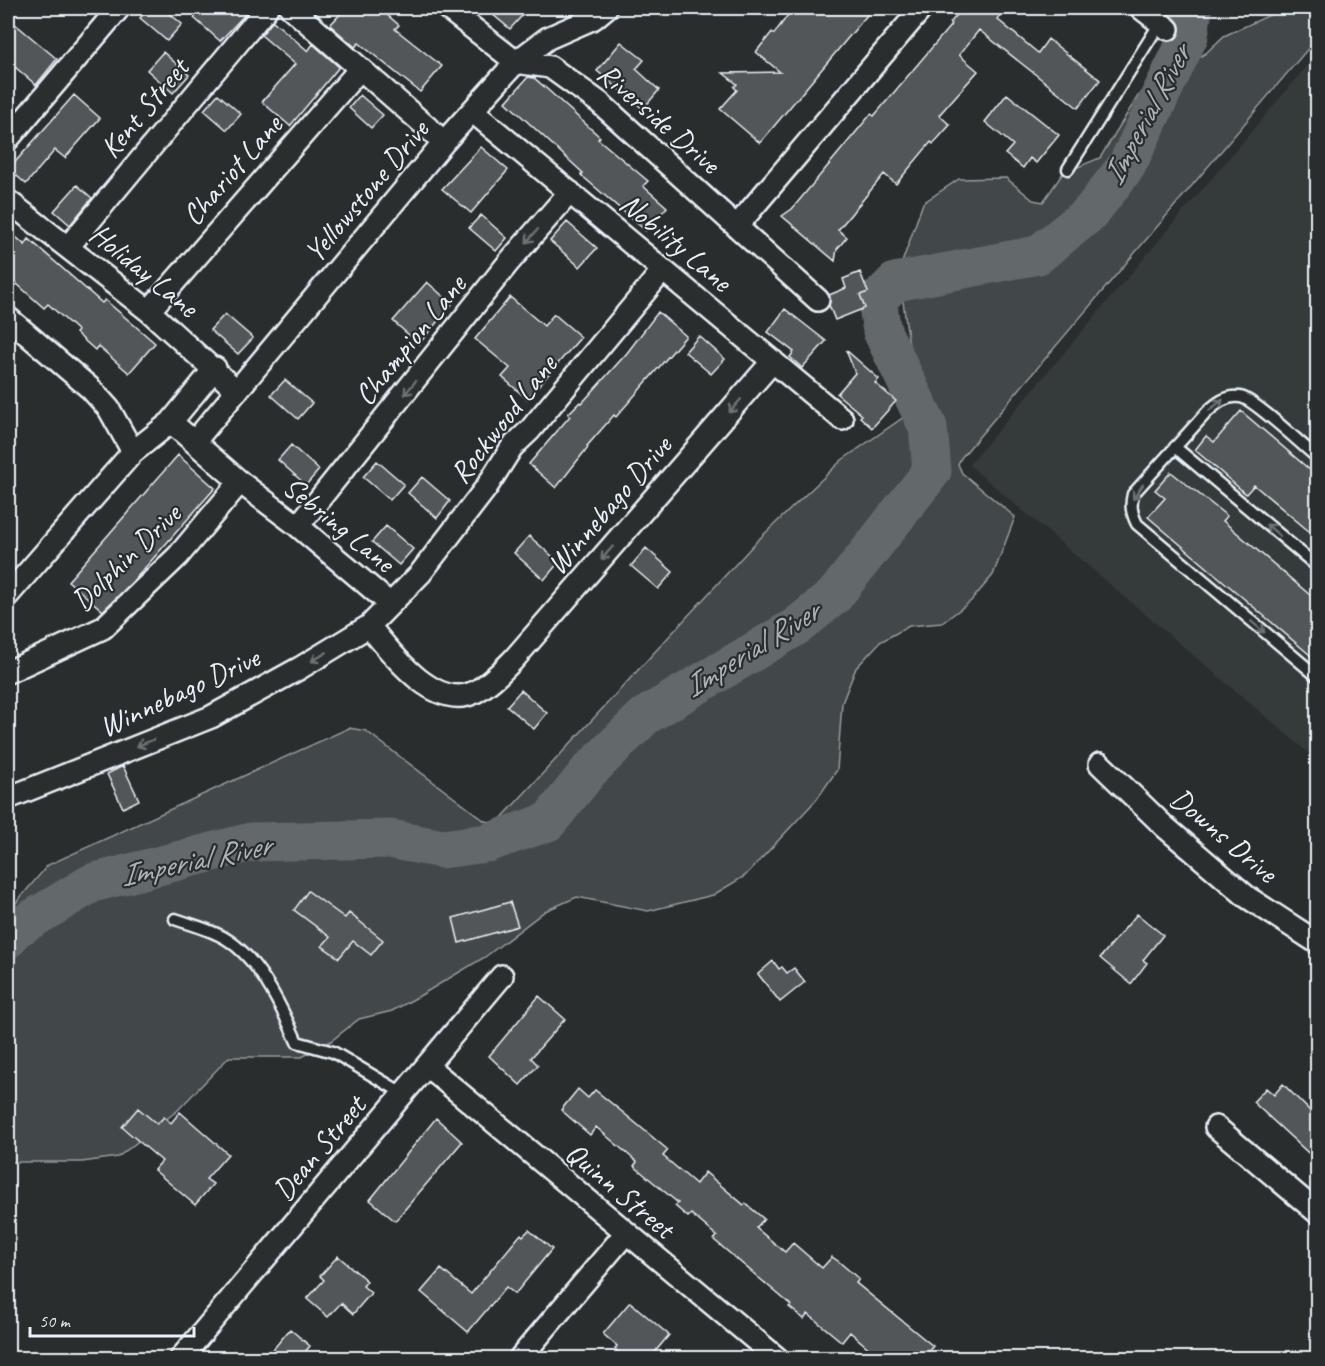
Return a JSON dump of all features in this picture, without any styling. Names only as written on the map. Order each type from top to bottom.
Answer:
[{"type":"street","points":[[8,139],[119,8]]},
{"type":"street","name":"Kent Street","points":[[68,247],[267,8]]},
{"type":"street","points":[[291,8],[444,142]]},
{"type":"street","name":"Riverside Drive","points":[[447,8],[516,62],[550,67],[600,104],[818,300]]},
{"type":"street","name":"Yellowstone Drive","points":[[195,441],[444,142],[516,62],[548,38],[594,18],[606,8]]},
{"type":"street","points":[[737,226],[922,8]]},
{"type":"street","points":[[1142,8],[1164,26]]},
{"type":"street","name":"Chariot Lane","points":[[149,310],[360,69]]},
{"type":"street","name":"Nobility Lane","points":[[472,111],[842,419]]},
{"type":"street","name":"Champion Lane","points":[[298,526],[509,261],[570,192]]},
{"type":"street","name":"Holiday Lane","points":[[8,201],[149,310],[215,368],[237,391]]},
{"type":"street","name":"Rockwood Lane","points":[[389,603],[420,574],[486,488],[512,447],[530,430],[663,270]]},
{"type":"street","points":[[8,318],[91,389],[108,409],[133,452]]},
{"type":"street","name":"Winnebago Drive","points":[[8,798],[211,717],[300,668],[369,626],[427,687],[448,697],[473,693],[521,651],[773,361]]},
{"type":"street","points":[[8,595],[133,452],[171,422],[215,368]]},
{"type":"street","name":"Sebring Lane","points":[[171,422],[240,482],[298,526],[389,603],[369,626]]},
{"type":"street","name":"Dolphin Drive","points":[[8,672],[103,628],[178,556],[240,482]]},
{"type":"street","name":"Downs Drive","points":[[1100,764],[1164,826],[1247,897],[1317,943]]},
{"type":"street","name":"Dean Street","points":[[181,1359],[502,976]]},
{"type":"street","name":"Quinn Street","points":[[426,1066],[777,1359]]},
{"type":"street","points":[[1216,1127],[1317,1213]]},
{"type":"street","points":[[520,1359],[625,1234]]},
{"type":"lane","points":[[1068,169],[1164,26]]},
{"type":"lane","points":[[1317,458],[1247,399],[1239,396],[1225,399],[1215,404],[1133,494],[1132,515],[1137,524],[1317,676]]},
{"type":"lane","points":[[1175,447],[1317,567]]},
{"type":"lane","points":[[175,919],[220,936],[247,958],[266,979],[297,1042],[333,1052],[404,1094]]},
{"type":"shaded area","points":[[1285,8],[1317,8],[1317,38],[961,458],[958,464],[962,473],[1015,517],[993,575],[971,601],[942,623],[909,626],[880,642],[856,668],[842,703],[837,770],[817,799],[745,876],[713,895],[648,911],[577,897],[545,911],[485,957],[421,995],[392,1011],[359,1019],[331,1041],[302,1057],[229,1057],[178,1110],[118,1157],[82,1162],[8,1162],[8,912],[48,865],[349,728],[366,731],[485,821],[497,823],[757,541],[842,460],[911,412],[911,361],[899,271],[923,203],[959,179],[1006,178],[1033,200],[1043,202],[1063,173],[1100,158],[1138,96],[1206,53],[1224,36]]},
{"type":"shaded area","points":[[1317,54],[1317,760],[969,465]]},
{"type":"building","points":[[149,8],[163,8],[182,24],[167,41],[140,18]]},
{"type":"building","points":[[202,8],[251,8],[220,41],[194,18]]},
{"type":"building","points":[[346,8],[379,8],[399,25],[395,29],[442,66],[420,92],[359,43],[355,47],[330,25]]},
{"type":"building","points":[[485,8],[529,8],[510,29]]},
{"type":"building","points":[[790,8],[873,8],[760,143],[720,109],[737,90],[734,87],[737,84],[723,73],[780,72],[756,52],[772,32],[774,34],[788,15]]},
{"type":"building","points":[[963,8],[1007,8],[997,19],[1038,53],[1048,39],[1100,80],[1078,108],[979,30],[959,55],[978,71],[939,115],[950,125],[933,144],[931,142],[896,184],[884,174],[838,230],[847,237],[837,249],[835,261],[782,216],[792,209],[871,114],[874,116]]},
{"type":"building","points":[[8,18],[57,59],[36,85],[8,61]]},
{"type":"building","points":[[273,21],[308,51],[313,44],[339,67],[290,126],[262,102],[295,64],[261,35]]},
{"type":"building","points":[[621,42],[644,60],[636,69],[659,90],[643,109],[597,71]]},
{"type":"building","points":[[163,52],[189,75],[173,93],[147,70]]},
{"type":"building","points":[[528,77],[534,78],[548,90],[600,137],[598,139],[648,181],[643,186],[667,207],[646,231],[581,175],[583,173],[506,102]]},
{"type":"building","points":[[218,94],[241,114],[227,130],[204,110]]},
{"type":"building","points":[[1007,94],[1059,135],[1036,163],[1030,158],[1023,168],[1005,154],[1013,145],[985,122]]},
{"type":"building","points":[[74,95],[100,118],[65,158],[55,150],[26,184],[9,169]]},
{"type":"building","points":[[360,95],[383,115],[371,128],[349,108]]},
{"type":"building","points":[[481,147],[508,170],[471,213],[442,189]]},
{"type":"building","points":[[77,185],[92,198],[70,225],[54,211]]},
{"type":"building","points":[[481,215],[507,238],[496,251],[469,228]]},
{"type":"building","points":[[567,222],[597,248],[580,267],[550,241]]},
{"type":"building","points":[[8,230],[25,245],[29,239],[102,303],[105,300],[155,343],[129,373],[98,346],[95,350],[48,304],[44,308],[8,276]]},
{"type":"building","points":[[860,272],[868,292],[860,295],[865,308],[835,320],[829,305],[829,295],[846,288],[843,279]]},
{"type":"building","points":[[427,282],[452,304],[419,344],[393,321]]},
{"type":"building","points":[[510,297],[544,326],[554,314],[581,337],[527,399],[502,377],[510,368],[475,339]]},
{"type":"building","points":[[785,309],[826,341],[802,368],[790,357],[794,352],[768,332]]},
{"type":"building","points":[[658,312],[686,336],[616,417],[614,415],[587,446],[556,488],[529,464],[570,416],[568,414],[580,402],[582,403],[627,353]]},
{"type":"building","points":[[225,314],[253,338],[238,354],[210,330]]},
{"type":"building","points":[[699,336],[725,359],[711,374],[685,352]]},
{"type":"building","points":[[846,350],[879,379],[875,383],[896,401],[872,428],[860,417],[862,415],[837,394],[855,373]]},
{"type":"building","points":[[285,380],[312,403],[298,419],[271,395]]},
{"type":"building","points":[[1241,411],[1317,476],[1317,538],[1254,485],[1246,494],[1195,450],[1206,436],[1214,442]]},
{"type":"building","points":[[291,445],[319,470],[306,485],[278,460]]},
{"type":"building","points":[[178,455],[215,488],[136,578],[103,611],[68,581]]},
{"type":"building","points":[[377,461],[404,484],[390,500],[363,477]]},
{"type":"building","points":[[1171,472],[1227,516],[1223,521],[1317,601],[1317,661],[1148,517],[1165,498],[1155,490]]},
{"type":"building","points":[[422,477],[450,501],[437,518],[408,493]]},
{"type":"building","points":[[386,526],[413,549],[399,565],[372,542]]},
{"type":"building","points":[[529,536],[559,562],[544,580],[514,553]]},
{"type":"building","points":[[646,548],[673,572],[658,589],[631,566]]},
{"type":"building","points":[[521,690],[547,713],[534,729],[507,706]]},
{"type":"building","points":[[123,766],[139,800],[123,808],[107,774]]},
{"type":"building","points":[[308,891],[345,918],[349,913],[383,940],[371,955],[353,941],[339,958],[322,946],[330,937],[294,910]]},
{"type":"building","points":[[510,902],[518,926],[459,943],[453,918]]},
{"type":"building","points":[[1137,914],[1163,935],[1143,960],[1147,963],[1131,984],[1100,958]]},
{"type":"building","points":[[773,961],[779,969],[782,967],[787,973],[794,968],[805,982],[780,1002],[758,974]]},
{"type":"building","points":[[539,996],[565,1019],[531,1058],[538,1065],[520,1085],[489,1056]]},
{"type":"building","points":[[1283,1084],[1317,1118],[1317,1161],[1253,1102],[1266,1088],[1274,1095]]},
{"type":"building","points":[[578,1089],[588,1098],[595,1090],[668,1150],[663,1156],[696,1184],[705,1172],[744,1205],[746,1204],[764,1219],[756,1228],[785,1252],[793,1243],[822,1268],[832,1257],[838,1261],[859,1279],[856,1283],[933,1346],[922,1359],[881,1359],[850,1332],[842,1342],[808,1314],[804,1319],[789,1307],[791,1305],[714,1240],[717,1236],[691,1214],[688,1217],[675,1206],[678,1203],[634,1166],[637,1162],[596,1127],[590,1135],[561,1110]]},
{"type":"building","points":[[138,1108],[157,1124],[164,1117],[171,1123],[180,1112],[228,1154],[206,1179],[213,1184],[195,1205],[154,1170],[162,1161],[122,1127]]},
{"type":"building","points":[[436,1118],[462,1142],[395,1221],[370,1200]]},
{"type":"building","points":[[529,1230],[552,1249],[515,1294],[506,1287],[468,1332],[421,1292],[441,1269],[471,1294],[521,1234],[523,1236]]},
{"type":"building","points":[[338,1256],[367,1281],[363,1286],[371,1293],[353,1314],[341,1303],[328,1317],[307,1299],[324,1280],[320,1276]]},
{"type":"building","points":[[630,1302],[669,1335],[649,1359],[626,1359],[615,1349],[617,1346],[603,1334]]},
{"type":"building","points":[[290,1329],[310,1346],[299,1359],[265,1359]]},
{"type":"waterway","name":"Imperial River","points":[[8,939],[9,933],[92,883],[251,842],[390,839],[442,849],[487,843],[548,822],[589,771],[645,716],[797,626],[834,596],[932,471],[928,427],[882,331],[877,300],[895,282],[1038,255],[1090,213],[1127,165],[1189,36],[1193,8]]}]
